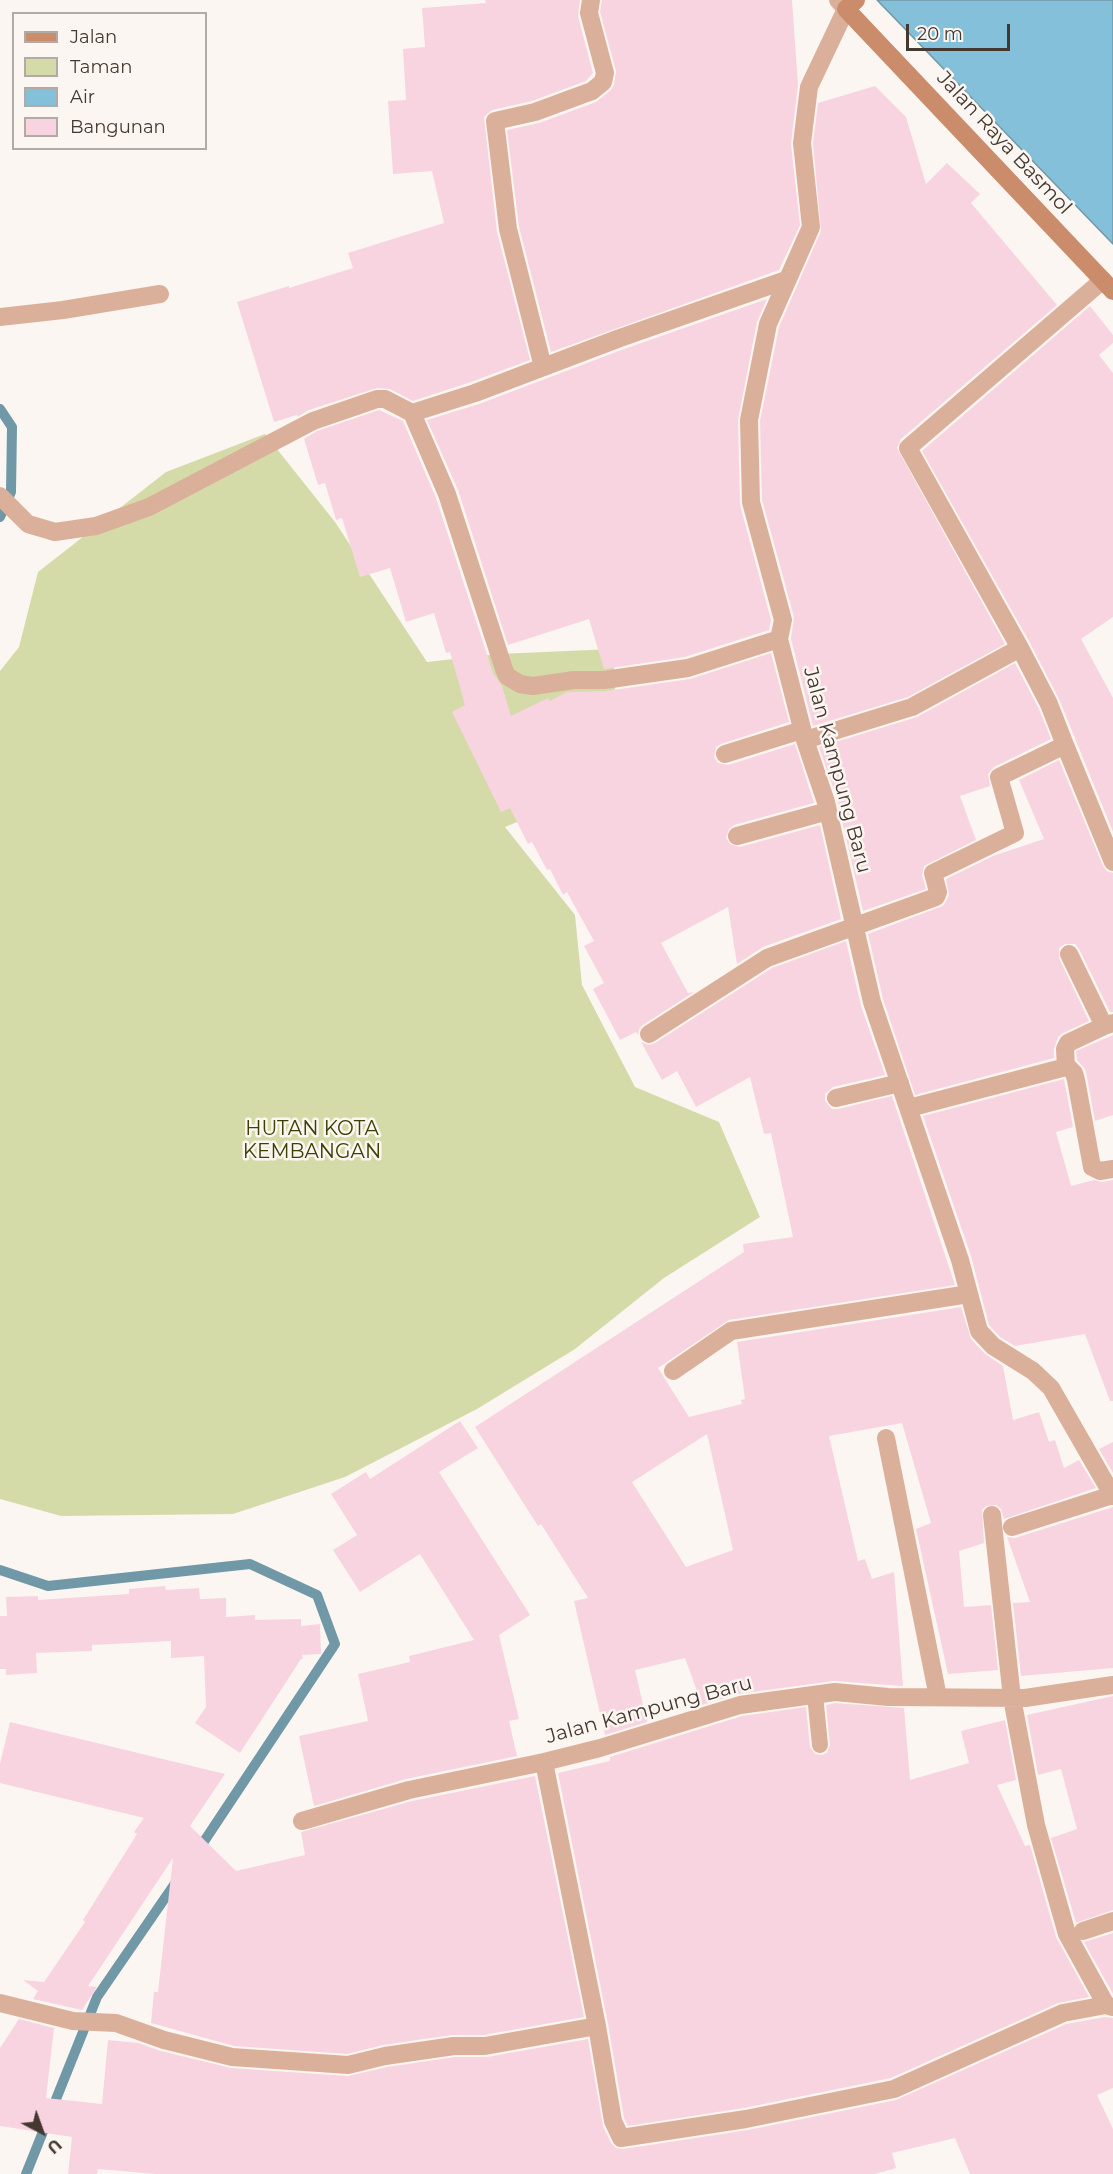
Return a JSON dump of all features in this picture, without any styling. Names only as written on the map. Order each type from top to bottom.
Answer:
[{"type":"street","points":[[543,367],[508,229],[495,121],[535,112],[592,91],[603,82],[605,73],[590,13],[591,0]]},
{"type":"street","name":"Jalan Kampung Baru","points":[[847,3],[809,87],[802,143],[811,226],[768,324],[749,420],[751,502],[783,620],[779,639],[804,735],[828,811],[872,1002],[960,1260],[979,1331],[993,1346],[1033,1371],[1051,1388],[1113,1496]]},
{"type":"street","name":"Jalan Raya Basmol","points":[[847,3],[1108,285]]},
{"type":"street","points":[[412,413],[475,393],[786,280]]},
{"type":"street","points":[[1108,285],[908,448],[1049,704],[1113,862]]},
{"type":"street","points":[[0,317],[63,310],[160,294]]},
{"type":"street","points":[[0,496],[28,524],[55,532],[96,526],[150,507],[313,421],[370,401],[385,399],[412,413],[447,494],[504,669],[507,676],[519,684],[533,686],[574,680],[604,680],[688,668],[779,639]]},
{"type":"street","points":[[725,754],[912,707],[1020,648]]},
{"type":"street","points":[[648,1034],[766,958],[936,897],[938,892],[933,873],[1015,831],[999,777],[1065,745]]},
{"type":"street","points":[[737,836],[828,811]]},
{"type":"street","points":[[1069,954],[1109,1025],[1068,1043],[1065,1049],[1066,1067],[1074,1073],[1092,1167],[1100,1171],[1113,1169]]},
{"type":"street","points":[[909,1108],[1066,1067]]},
{"type":"street","points":[[836,1098],[900,1083]]},
{"type":"street","points":[[673,1371],[730,1331],[969,1294]]},
{"type":"street","points":[[886,1438],[938,1697]]},
{"type":"street","points":[[1012,1527],[1113,1496]]},
{"type":"street","points":[[992,1515],[1012,1698],[1036,1825],[1067,1934],[1109,2006]]},
{"type":"street","name":"Jalan Kampung Baru","points":[[1109,2006],[1063,2013],[894,2090],[746,2119],[621,2138],[613,2121],[597,2026],[544,1762],[600,1748],[740,1705],[835,1692],[888,1697],[1025,1698],[1113,1685]]},
{"type":"street","points":[[302,1821],[409,1790],[544,1762]]},
{"type":"street","points":[[1083,1931],[1113,1921]]},
{"type":"street","points":[[0,2003],[74,2021],[116,2023],[164,2040],[232,2057],[348,2065],[397,2054],[454,2046],[485,2046],[597,2026]]},
{"type":"lane","points":[[815,1695],[820,1745]]},
{"type":"green space","name":"HUTAN KOTA KEMBANGAN","points":[[265,434],[335,522],[427,662],[498,654],[613,649],[620,780],[505,827],[575,915],[582,985],[635,1087],[719,1122],[760,1217],[664,1278],[575,1349],[477,1409],[345,1477],[233,1514],[61,1516],[0,1499],[0,671],[19,647],[38,572],[166,472]]},
{"type":"water","points":[[877,0],[1113,0],[1113,244]]},
{"type":"building","points":[[485,0],[580,0],[578,16],[593,73],[586,81],[532,101],[492,110],[484,117],[497,232],[530,360],[413,401],[390,389],[377,388],[309,410],[297,417],[297,415],[274,422],[237,302],[353,268],[348,253],[444,223],[432,171],[393,174],[388,101],[406,100],[403,49],[425,47],[422,8],[486,3]]},
{"type":"building","points":[[602,0],[792,0],[798,85],[791,144],[800,225],[779,270],[551,352],[519,227],[507,130],[539,123],[596,102],[611,90],[616,71],[600,12]]},
{"type":"building","points":[[875,86],[906,117],[926,184],[947,163],[980,194],[971,203],[1057,305],[901,439],[897,448],[1005,644],[908,697],[813,726],[791,639],[794,617],[762,500],[760,421],[779,327],[821,231],[813,143],[818,103]]},
{"type":"building","points":[[767,299],[757,322],[738,420],[740,505],[771,620],[769,630],[685,657],[604,669],[589,619],[508,645],[458,490],[427,420],[479,404],[624,349]]},
{"type":"building","points":[[1090,306],[1113,335],[1113,343],[1099,355],[1113,373],[1113,617],[1081,639],[1113,698],[1113,832],[1059,699],[922,451]]},
{"type":"building","points":[[379,410],[403,421],[436,498],[493,673],[502,686],[511,716],[548,698],[550,701],[567,692],[606,691],[690,679],[771,653],[789,722],[721,744],[716,747],[714,757],[718,763],[728,765],[795,744],[814,803],[734,825],[729,829],[726,838],[730,844],[740,847],[820,825],[841,919],[763,947],[737,964],[728,907],[661,943],[688,993],[694,992],[643,1025],[638,1035],[636,1032],[620,1040],[593,989],[604,983],[584,946],[594,941],[567,892],[563,895],[550,869],[547,870],[532,842],[528,844],[510,808],[501,812],[452,712],[465,705],[450,652],[446,653],[434,613],[406,622],[390,568],[360,577],[342,518],[336,520],[325,483],[318,485],[304,439],[317,431]]},
{"type":"building","points":[[1015,663],[1039,709],[1051,739],[994,767],[988,774],[990,786],[960,796],[976,840],[924,866],[922,875],[926,889],[863,911],[837,799],[819,747],[917,717]]},
{"type":"building","points":[[1059,760],[1103,866],[1107,871],[1113,873],[1113,1012],[1110,1012],[1079,949],[1075,944],[1065,944],[1059,948],[1059,958],[1089,1021],[1058,1037],[1054,1058],[915,1095],[883,999],[868,934],[944,905],[949,895],[946,879],[993,856],[1044,839],[1019,780]]},
{"type":"building","points":[[846,941],[861,1006],[885,1075],[833,1087],[825,1094],[825,1101],[832,1109],[838,1109],[892,1096],[955,1285],[729,1320],[658,1368],[689,1417],[742,1404],[741,1400],[745,1399],[737,1342],[961,1307],[971,1339],[985,1354],[1003,1366],[1013,1420],[1039,1412],[1049,1442],[1055,1440],[1064,1468],[1079,1460],[1096,1488],[1004,1519],[1001,1509],[996,1505],[986,1506],[982,1510],[984,1543],[959,1551],[964,1607],[991,1605],[998,1670],[948,1674],[916,1529],[931,1523],[902,1423],[829,1436],[858,1561],[865,1559],[872,1579],[894,1572],[903,1686],[833,1681],[738,1694],[702,1705],[685,1658],[635,1670],[647,1722],[605,1735],[574,1601],[588,1598],[541,1524],[538,1526],[475,1427],[744,1252],[743,1244],[793,1237],[771,1133],[764,1134],[750,1077],[696,1107],[677,1071],[662,1080],[641,1042],[649,1045],[655,1043],[772,968]],"holes":[[[707,1434],[733,1550],[686,1567],[632,1482]]]},
{"type":"building","points":[[1113,1035],[1113,1115],[1095,1121],[1085,1069],[1077,1060],[1076,1051]]},
{"type":"building","points":[[1064,1079],[1073,1127],[1056,1132],[1071,1186],[1094,1180],[1102,1182],[1113,1180],[1113,1401],[1110,1401],[1085,1334],[1015,1346],[1000,1337],[989,1325],[971,1256],[923,1116]]},
{"type":"building","points":[[460,1421],[478,1448],[439,1472],[530,1615],[499,1635],[519,1719],[509,1721],[517,1756],[406,1779],[314,1806],[299,1736],[368,1721],[358,1674],[410,1662],[409,1656],[474,1640],[420,1554],[360,1592],[333,1550],[357,1535],[331,1494],[366,1472],[370,1479]]},
{"type":"building","points":[[1113,1442],[1113,1473],[1099,1449]]},
{"type":"building","points":[[1113,1507],[1113,1668],[1021,1676],[1013,1603],[1030,1602],[1007,1537],[1015,1538]]},
{"type":"building","points":[[165,1586],[166,1590],[199,1588],[200,1599],[226,1598],[226,1617],[255,1615],[255,1620],[301,1619],[301,1626],[320,1624],[321,1654],[302,1655],[303,1659],[240,1753],[195,1723],[206,1707],[204,1656],[171,1658],[171,1641],[92,1645],[92,1651],[36,1653],[37,1673],[6,1675],[6,1669],[0,1669],[0,1616],[7,1616],[6,1597],[38,1596],[38,1600],[129,1594],[129,1589]]},
{"type":"building","points":[[1113,1696],[1113,1910],[1076,1923],[1051,1838],[1077,1829],[1061,1769],[1038,1775],[1027,1715]]},
{"type":"building","points":[[835,1703],[904,1708],[910,1780],[969,1763],[961,1731],[1005,1720],[1016,1780],[997,1785],[1025,1846],[1030,1845],[1056,1937],[1089,1997],[1058,2003],[891,2078],[744,2108],[628,2126],[624,2118],[608,2024],[558,1773],[610,1761],[610,1757],[742,1716],[806,1707],[810,1747],[815,1754],[822,1755],[827,1753],[830,1745],[826,1705]]},
{"type":"building","points":[[10,1722],[225,1774],[190,1826],[236,1871],[305,1855],[301,1832],[412,1801],[535,1776],[584,2017],[484,2035],[452,2035],[383,2045],[347,2054],[234,2046],[151,2023],[154,1992],[158,1992],[173,1858],[88,1986],[97,1987],[82,2010],[33,1999],[38,1991],[23,1980],[44,1982],[85,1922],[83,1920],[137,1834],[134,1832],[144,1818],[0,1783],[0,1764]]},
{"type":"building","points":[[1113,1933],[1113,1994],[1084,1942]]},
{"type":"building","points":[[1105,2017],[1113,2018],[1113,2088],[1097,2095],[1113,2129],[1113,2174],[970,2174],[955,2138],[892,2153],[896,2168],[875,2174],[156,2174],[98,2169],[97,2174],[68,2174],[72,2137],[0,2126],[0,2048],[19,2019],[54,2028],[46,2098],[102,2104],[108,2040],[138,2043],[231,2068],[348,2076],[387,2067],[455,2057],[487,2057],[588,2039],[603,2126],[611,2143],[616,2148],[623,2149],[748,2130],[896,2100],[1066,2024]]},
{"type":"waterway","points":[[0,409],[12,427],[11,492],[0,517]]},
{"type":"waterway","points":[[0,1570],[48,1586],[250,1564],[317,1595],[335,1644],[197,1852]]},
{"type":"waterway","points":[[26,2174],[97,1997],[176,1882]]}]
